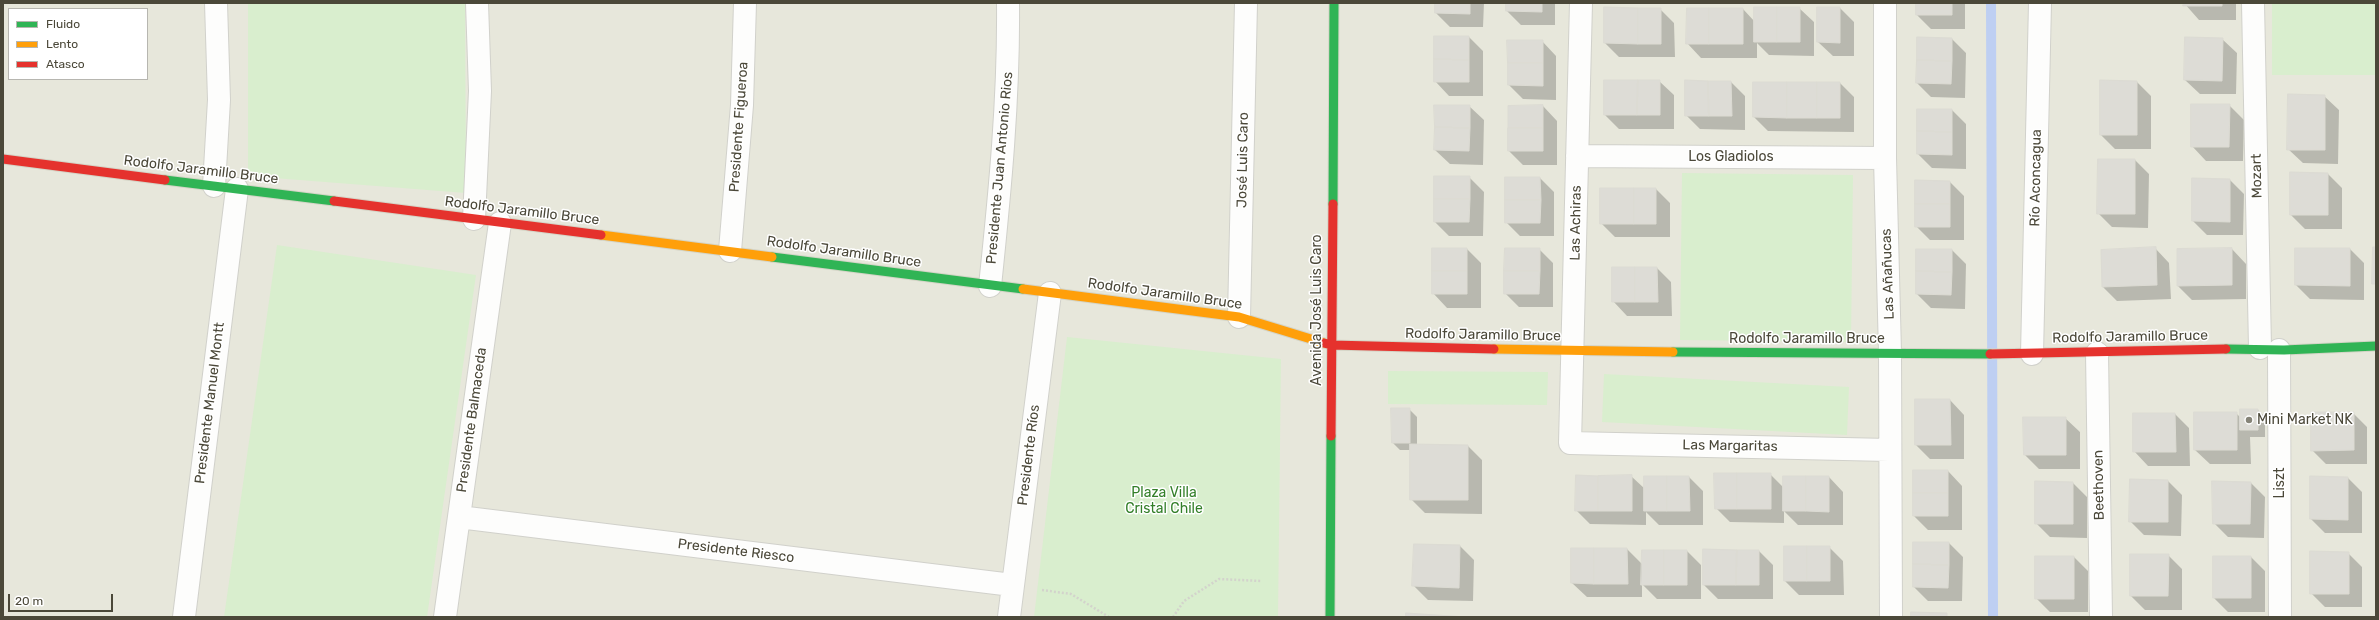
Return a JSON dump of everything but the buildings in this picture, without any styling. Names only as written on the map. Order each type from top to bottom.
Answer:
[{"type":"street","points":[[214,186],[219,100],[216,3]]},
{"type":"street","points":[[474,219],[480,91],[476,3]]},
{"type":"street","name":"Presidente Figueroa","points":[[730,251],[742,105],[745,3]]},
{"type":"street","name":"Presidente Juan Antonio Rios","points":[[990,286],[1004,150],[1009,51],[1008,3]]},
{"type":"street","name":"José Luis Caro","points":[[1239,317],[1246,3]]},
{"type":"street","name":"Avenida José Luis Caro","points":[[1330,617],[1334,3]]},
{"type":"street","name":"Las Achiras","points":[[1570,443],[1581,3]]},
{"type":"street","name":"Las Añañucas","points":[[1885,3],[1885,158],[1890,353],[1889,450],[1891,617]]},
{"type":"street","name":"Río Aconcagua","points":[[2032,354],[2040,3]]},
{"type":"street","name":"Mozart","points":[[2253,3],[2270,349]]},
{"type":"street","name":"Los Gladiolos","points":[[1577,156],[1885,158]]},
{"type":"street","name":"Rodolfo Jaramillo Bruce","points":[[3,158],[1239,317],[1331,345],[1572,351],[2032,354],[2376,346]]},
{"type":"street","name":"Presidente Manuel Montt","points":[[184,617],[237,189]]},
{"type":"street","name":"Presidente Balmaceda","points":[[445,617],[500,223]]},
{"type":"street","name":"Presidente Ríos","points":[[1008,617],[1050,293]]},
{"type":"street","name":"Liszt","points":[[2270,349],[2280,617]]},
{"type":"street","name":"Beethoven","points":[[2097,352],[2101,617]]},
{"type":"street","name":"Las Margaritas","points":[[1570,443],[1889,450]]},
{"type":"street","name":"Presidente Riesco","points":[[459,517],[1012,585]]},
{"type":"path","points":[[1173,617],[1184,601],[1219,579],[1261,581]]},
{"type":"path","points":[[1012,585],[1071,594],[1108,617]]},
{"type":"shaded area","points":[[3,3],[2376,3],[2376,617],[3,617]]},
{"type":"green space","points":[[248,3],[465,3],[466,193],[248,176]]},
{"type":"green space","points":[[2272,3],[2376,3],[2376,75],[2272,75]]},
{"type":"green space","points":[[1682,173],[1853,175],[1851,342],[1680,340]]},
{"type":"green space","points":[[277,245],[476,275],[427,617],[224,617]]},
{"type":"green space","name":"Plaza Villa Cristal Chile","points":[[1067,337],[1281,359],[1278,617],[1034,617]]},
{"type":"green space","points":[[1388,371],[1548,372],[1547,405],[1388,404]]},
{"type":"green space","points":[[1604,374],[1849,387],[1847,435],[1602,422]]},
{"type":"waterway","points":[[1991,3],[1993,617]]},
{"type":"traffic: fast","points":[[1333,204],[1334,3]]},
{"type":"traffic: fast","points":[[165,180],[334,201]]},
{"type":"traffic: fast","points":[[772,257],[1023,289]]},
{"type":"traffic: fast","points":[[2226,349],[2284,350],[2376,346]]},
{"type":"traffic: fast","points":[[1673,352],[1990,354]]},
{"type":"traffic: fast","points":[[1330,617],[1331,436]]},
{"type":"traffic: slow","points":[[601,235],[772,257]]},
{"type":"traffic: slow","points":[[1023,289],[1239,317],[1324,343]]},
{"type":"traffic: slow","points":[[1494,349],[1673,352]]},
{"type":"traffic: jam","points":[[3,159],[165,180]]},
{"type":"traffic: jam","points":[[334,201],[601,235]]},
{"type":"traffic: jam","points":[[1331,436],[1333,204]]},
{"type":"traffic: jam","points":[[1324,343],[1331,345],[1494,349]]},
{"type":"traffic: jam","points":[[1990,354],[2226,349]]},
{"type":"place","name":"Mini Market NK","points":[[2249,420]]}]
